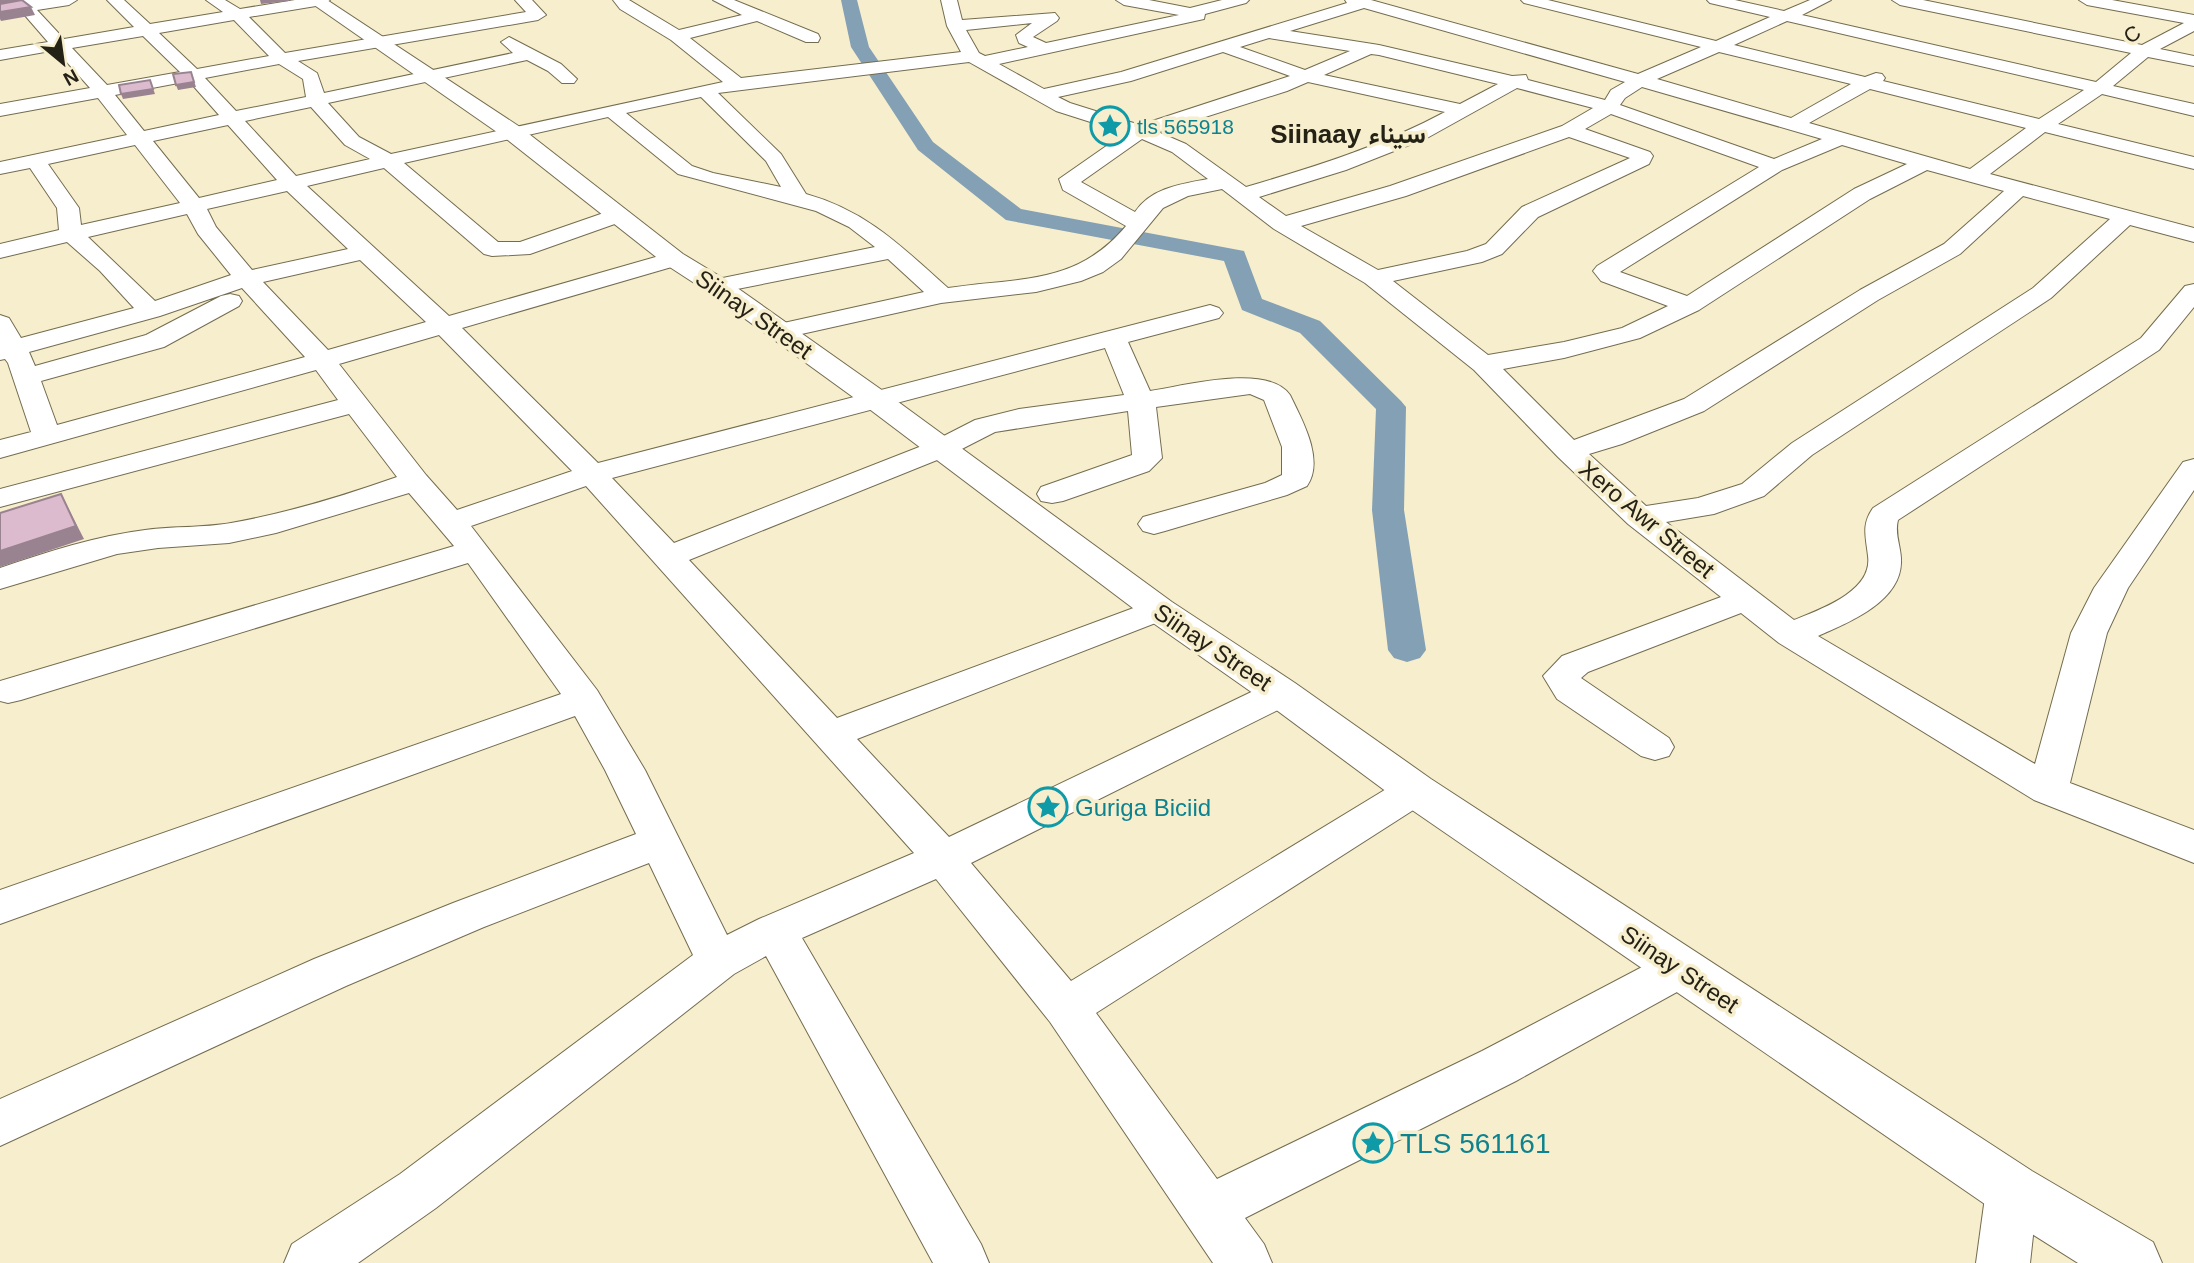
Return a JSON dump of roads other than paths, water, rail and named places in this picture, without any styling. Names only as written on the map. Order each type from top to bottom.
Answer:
[{"type":"street","points":[[0,11],[23,3],[69,0]]},
{"type":"street","points":[[115,0],[192,74],[292,184],[444,325],[592,474],[943,858],[1066,1008],[1245,1263]]},
{"type":"street","points":[[214,0],[238,15],[281,58],[312,77],[316,101],[358,147],[390,162],[492,249],[522,249],[618,215]]},
{"type":"street","name":"Siinay Street","points":[[316,0],[512,132],[674,258],[875,399],[1159,610],[1281,693],[1415,790],[2012,1190],[2132,1263]]},
{"type":"street","points":[[0,55],[322,0]]},
{"type":"street","points":[[152,311],[108,266],[71,234],[68,208],[18,164],[3,125],[102,91],[538,15],[523,0]]},
{"type":"street","points":[[621,0],[626,6],[677,36],[737,83]]},
{"type":"street","points":[[721,0],[812,38]]},
{"type":"street","points":[[950,0],[956,26],[977,59]]},
{"type":"street","points":[[1124,0],[1193,14],[1228,44],[1306,76],[1461,110]]},
{"type":"street","points":[[0,251],[512,132],[706,92],[737,83],[910,63],[977,59],[1044,49],[1241,0]]},
{"type":"street","points":[[1391,10],[1417,0]]},
{"type":"street","points":[[1529,0],[1581,15],[2194,163]]},
{"type":"street","points":[[1715,0],[2194,110]]},
{"type":"street","points":[[1282,224],[1398,191],[1569,130],[1609,107],[1618,94],[1640,80],[1823,0]]},
{"type":"street","points":[[1900,0],[2194,61]]},
{"type":"street","points":[[2087,0],[2194,22]]},
{"type":"street","points":[[1040,95],[1125,77],[1358,2],[1505,41],[2018,189],[2126,217],[2191,230]]},
{"type":"street","points":[[23,3],[102,91],[194,206],[206,229],[251,283],[322,360],[415,481],[475,550],[584,699],[625,770],[718,961]]},
{"type":"street","points":[[1556,23],[1612,4]]},
{"type":"street","points":[[1910,60],[1983,17],[2020,10]]},
{"type":"street","points":[[677,36],[760,15]]},
{"type":"street","points":[[956,26],[1049,16],[1051,18],[1024,35],[1025,40],[1044,49]]},
{"type":"street","name":"C","points":[[1975,176],[2041,126],[2100,88],[2145,50],[2194,22]]},
{"type":"street","points":[[487,24],[526,55],[552,65],[569,79]]},
{"type":"street","points":[[1264,32],[1368,48],[1557,92],[1609,107],[1774,166]]},
{"type":"street","points":[[1423,61],[1505,41],[1530,32]]},
{"type":"street","points":[[1137,227],[1071,185],[1070,179],[1140,131],[1260,94],[1368,48]]},
{"type":"street","points":[[18,164],[526,55]]},
{"type":"street","name":"Xero Awr Street","points":[[977,59],[1040,95],[1091,117],[1140,131],[1179,148],[1282,224],[1374,278],[1483,364],[1568,451],[1639,517],[1791,635],[2048,790],[2194,847]]},
{"type":"street","points":[[779,331],[943,296],[1004,289],[1076,275],[1097,266],[1116,249],[1137,227],[1155,202],[1195,188],[1235,189],[1339,166],[1420,134],[1511,82],[1573,61]]},
{"type":"street","points":[[1794,124],[1888,72]]},
{"type":"street","points":[[706,92],[774,158],[799,199]]},
{"type":"street","points":[[611,110],[685,170],[699,176],[827,207],[883,240],[891,251],[943,296]]},
{"type":"street","points":[[1374,278],[1474,257],[1494,249],[1530,212],[1642,160],[1643,156],[1631,150],[1569,130]]},
{"type":"street","points":[[1689,305],[1609,276],[1605,271],[1774,166],[1843,138]]},
{"type":"street","points":[[1483,364],[1564,350],[1631,333],[1689,305],[1862,194],[1925,163]]},
{"type":"street","points":[[1568,451],[1635,430],[1694,405],[1868,295],[1952,249],[2018,189]]},
{"type":"street","points":[[1639,517],[1703,507],[1753,490],[1802,449],[2042,293],[2126,217]]},
{"type":"street","points":[[7,350],[365,251]]},
{"type":"street","points":[[717,286],[891,251]]},
{"type":"street","points":[[0,449],[322,360],[674,258]]},
{"type":"street","points":[[25,377],[155,341],[251,283]]},
{"type":"street","points":[[1791,635],[1853,606],[1877,584],[1886,565],[1878,527],[1884,515],[2150,344],[2194,291]]},
{"type":"street","points":[[451,522],[592,474],[1210,313]]},
{"type":"street","points":[[0,323],[7,350],[25,377],[47,436]]},
{"type":"street","points":[[1052,494],[1138,465],[1147,457],[1141,401],[1113,338]]},
{"type":"street","points":[[668,557],[942,448],[985,426],[1058,411],[1253,385],[1276,395],[1293,434],[1298,472],[1296,480],[1276,489],[1154,524]]},
{"type":"street","points":[[0,498],[355,404]]},
{"type":"street","points":[[2048,790],[2089,633],[2111,588],[2194,468]]},
{"type":"street","points":[[0,579],[100,547],[150,538],[228,533],[343,507],[415,481]]},
{"type":"street","points":[[8,691],[475,550]]},
{"type":"street","points":[[1655,747],[1570,690],[1561,676],[1575,664],[1745,600]]},
{"type":"street","points":[[830,735],[1159,610]]},
{"type":"street","points":[[311,1263],[418,1191],[718,961],[775,931],[943,858],[1281,693]]},
{"type":"street","points":[[0,907],[584,699]]},
{"type":"street","points":[[1066,1008],[1415,790]]},
{"type":"street","points":[[0,1123],[155,1049],[321,976],[659,842]]},
{"type":"street","points":[[775,931],[962,1263]]},
{"type":"street","points":[[1208,1210],[1499,1066],[1679,969]]},
{"type":"street","points":[[2003,1263],[2012,1190]]},
{"type":"waterway","points":[[849,0],[860,47],[925,146],[1014,215],[1235,256],[1251,304],[1310,327],[1391,407],[1388,510],[1407,650]]},
{"type":"place","name":"tls 565918","points":[[1110,126]]},
{"type":"place","name":"Guriga Biciid","points":[[1048,807]]},
{"type":"place","name":"TLS 561161","points":[[1373,1143]]},
{"type":"district","name":"Siinaay سيناء","points":[[1348,134]]}]
